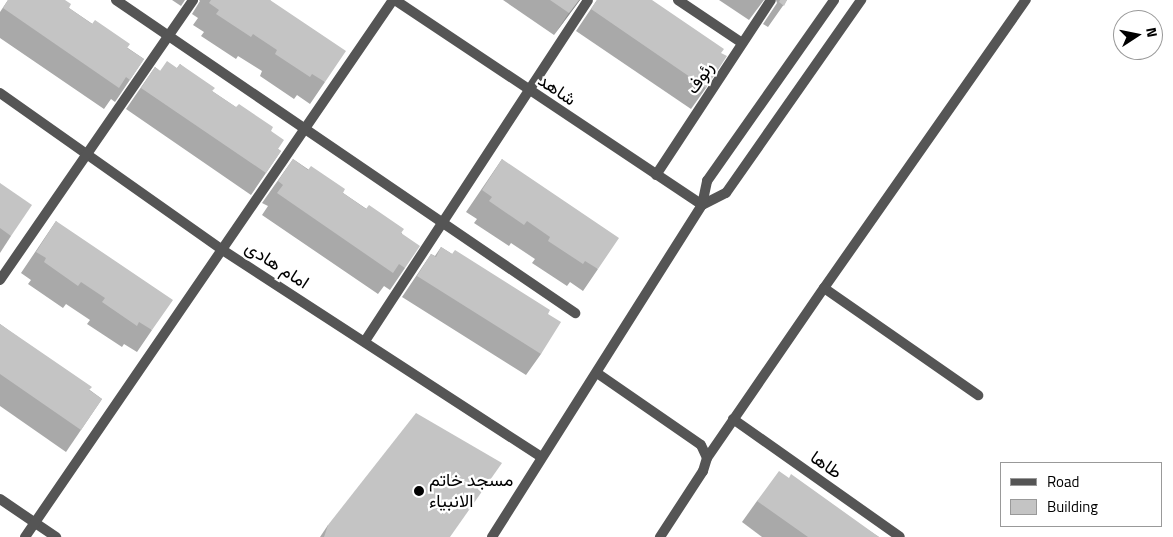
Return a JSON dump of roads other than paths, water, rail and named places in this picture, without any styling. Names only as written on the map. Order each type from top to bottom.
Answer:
[{"type":"street","points":[[116,0],[575,313]]},
{"type":"street","points":[[0,280],[193,0]]},
{"type":"street","points":[[25,537],[221,249],[394,0]]},
{"type":"street","name":"شاهد","points":[[394,0],[702,206]]},
{"type":"street","points":[[365,341],[588,0]]},
{"type":"street","points":[[678,0],[742,43]]},
{"type":"street","name":"رئوف","points":[[656,175],[771,0]]},
{"type":"street","points":[[492,537],[702,206],[707,181],[834,0]]},
{"type":"street","points":[[702,206],[726,193],[861,0]]},
{"type":"street","points":[[665,535],[703,471],[707,458],[732,419],[1026,0]]},
{"type":"street","name":"امام هادی","points":[[0,93],[221,249],[541,457]]},
{"type":"street","points":[[824,288],[978,395]]},
{"type":"street","points":[[597,373],[701,445],[707,458]]},
{"type":"street","name":"طاها","points":[[732,419],[900,537]]},
{"type":"street","points":[[0,499],[56,537]]},
{"type":"place","name":"مسجد خاتم الانبیاء","points":[[419,491]]}]
